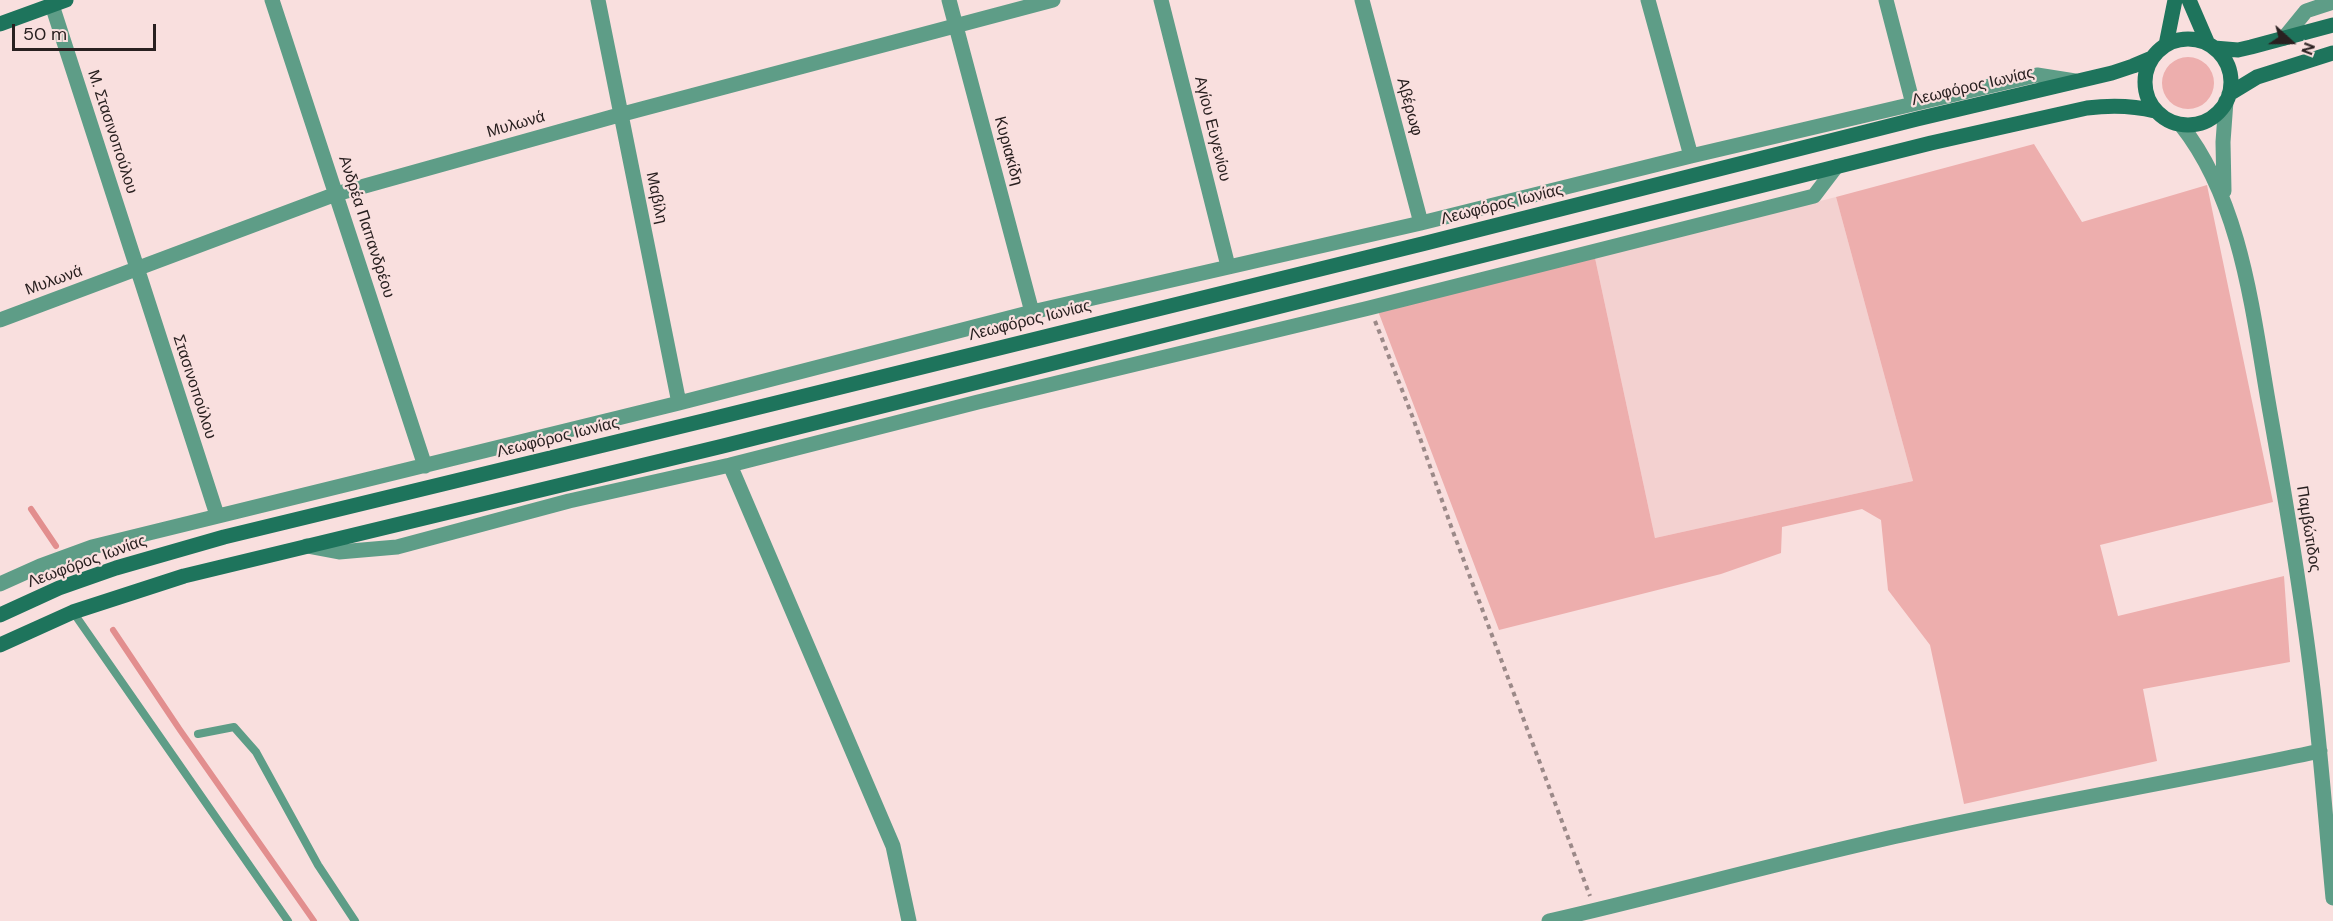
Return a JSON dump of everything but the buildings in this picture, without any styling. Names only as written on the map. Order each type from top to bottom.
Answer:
[{"type":"street","name":"Ανδρέα Παπανδρέου","points":[[272,0],[425,466]]},
{"type":"street","name":"Μαβίλη","points":[[598,0],[619,115],[679,404]]},
{"type":"street","name":"Κυριακίδη","points":[[950,0],[1032,312]]},
{"type":"street","name":"Μυλωνά","points":[[0,320],[336,194],[619,115],[1053,0]]},
{"type":"street","name":"Αγίου Ευγενίου","points":[[1161,0],[1228,266]]},
{"type":"street","name":"Αβέρωφ","points":[[1362,0],[1421,223]]},
{"type":"street","points":[[1648,0],[1691,156]]},
{"type":"street","points":[[1886,0],[1913,104]]},
{"type":"street","points":[[2166,45],[2175,0]]},
{"type":"street","points":[[2189,0],[2211,46],[2223,57],[2228,69],[2231,82],[2228,98]]},
{"type":"street","points":[[2284,38],[2306,11],[2333,2]]},
{"type":"street","points":[[0,24],[59,3]]},
{"type":"street","name":"Μ. Στασινοπούλου","points":[[59,3],[137,269]]},
{"type":"street","points":[[2155,111],[2148,99],[2145,85],[2146,71],[2152,58],[2166,45],[2187,39],[2238,50],[2333,25]]},
{"type":"street","points":[[0,645],[73,612],[184,576],[769,434],[1836,166],[2108,105],[2132,106],[2155,111],[2171,122],[2195,125],[2219,112],[2228,98],[2257,77],[2333,53]]},
{"type":"street","points":[[2318,57],[2333,61]]},
{"type":"street","name":"Λεωφόρος Ιωνίας","points":[[0,615],[59,588],[116,568],[224,537],[707,420],[2075,81],[2133,66],[2152,58]]},
{"type":"street","name":"Λεωφόρος Ιωνίας","points":[[0,584],[92,547],[679,404],[1032,312],[1421,223],[1691,156],[2037,75],[2075,81]]},
{"type":"street","name":"Παμβώτιδος","points":[[2225,206],[2223,142],[2228,98]]},
{"type":"street","name":"Παμβώτιδος","points":[[2181,125],[2204,157],[2214,176],[2247,283],[2286,501],[2324,742],[2333,898]]},
{"type":"street","points":[[308,546],[339,552],[397,546],[569,501],[730,465],[990,399],[1369,308],[1814,196],[1836,166]]},
{"type":"street","name":"Στασινοπούλου","points":[[137,269],[217,516]]},
{"type":"street","points":[[730,465],[893,846],[909,921]]},
{"type":"street","points":[[1550,921],[1778,863],[1904,834],[2234,770],[2324,742]]},
{"type":"lane","points":[[73,612],[288,921]]},
{"type":"lane","points":[[198,734],[234,727],[256,752],[318,865],[355,921]]},
{"type":"path","points":[[1369,308],[1413,418],[1554,804],[1596,910]]},
{"type":"shaded area","points":[[2188,57],[2202,61],[2210,69],[2214,83],[2210,97],[2202,105],[2188,109],[2174,105],[2166,97],[2162,83],[2166,69],[2174,61]]},
{"type":"shaded area","points":[[2034,144],[2082,222],[2207,185],[2273,502],[2100,545],[2118,616],[2284,576],[2290,662],[2143,689],[2157,761],[1964,804],[1930,645],[1888,590],[1881,520],[1862,509],[1782,527],[1781,553],[1721,574],[1499,630],[1378,311],[1595,258],[1655,538],[1913,481],[1836,197]]},
{"type":"shaded area","points":[[1836,197],[1913,481],[1655,538],[1595,258]]},
{"type":"waterway","points":[[31,509],[56,546]]},
{"type":"waterway","points":[[113,630],[314,921]]}]
